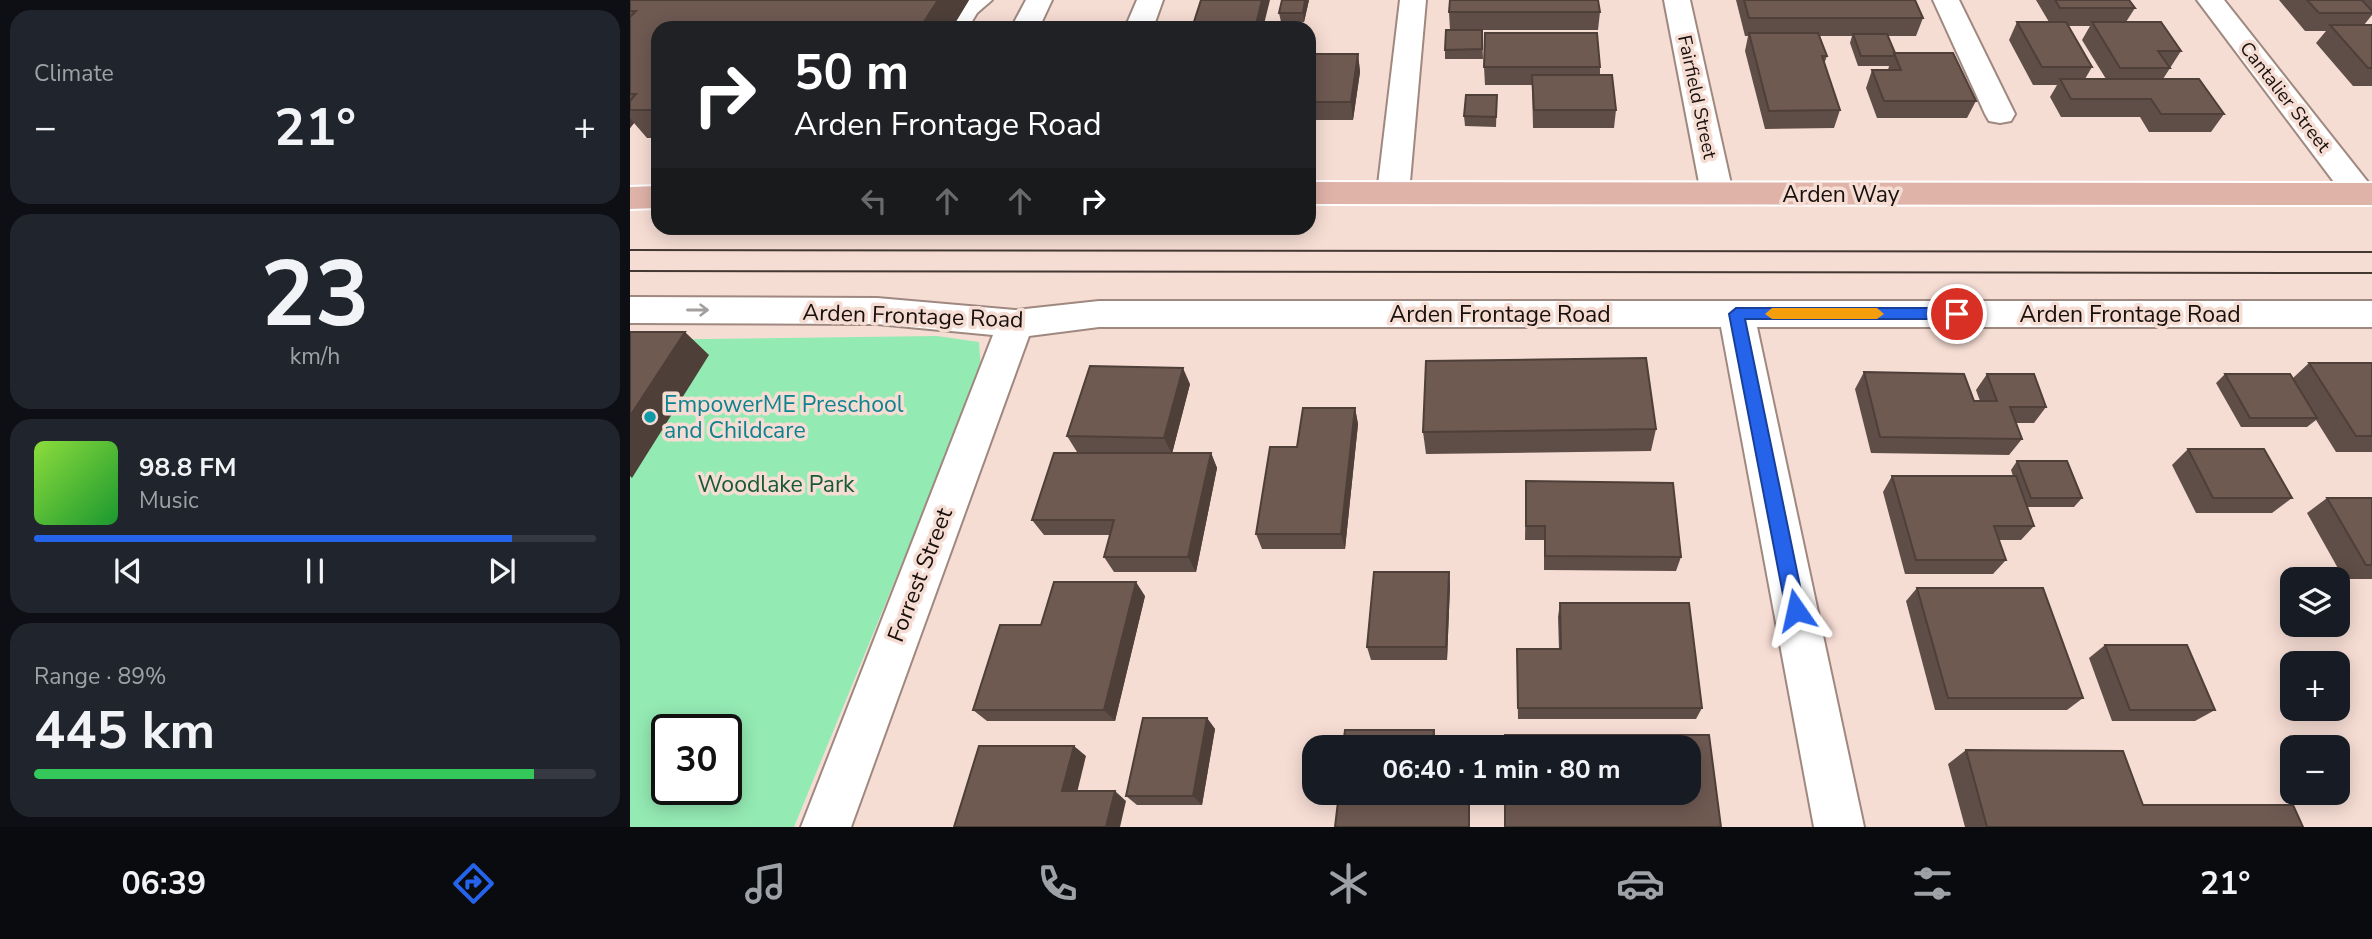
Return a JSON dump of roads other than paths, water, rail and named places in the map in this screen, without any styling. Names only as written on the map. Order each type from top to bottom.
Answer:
[{"type":"main road","name":"Arden Way","points":[[1316,193],[2366,194]]},
{"type":"main road","points":[[630,198],[651,197]]},
{"type":"street","points":[[959,21],[967,8],[979,0]]},
{"type":"street","points":[[1030,21],[1040,0]]},
{"type":"street","points":[[1142,21],[1150,0]]},
{"type":"street","points":[[1393,193],[1413,0]]},
{"type":"street","name":"Fairfield Street","points":[[1676,0],[1717,193]]},
{"type":"street","points":[[1946,0],[2000,114]]},
{"type":"street","name":"Cantalier Street","points":[[2210,0],[2366,194]]},
{"type":"street","name":"Arden Frontage Road","points":[[630,310],[877,311],[1015,324],[1099,314],[2372,314]]},
{"type":"street","points":[[1736,314],[1839,827]]},
{"type":"street","name":"Forrest Street","points":[[826,827],[1015,324]]},
{"type":"tram line","points":[[630,250],[2372,252]]},
{"type":"tram line","points":[[630,271],[2372,273]]},
{"type":"place","name":"EmpowerME Preschool and Childcare","points":[[650,417]]},
{"type":"park label","name":"Woodlake Park","points":[[776,484]]}]
